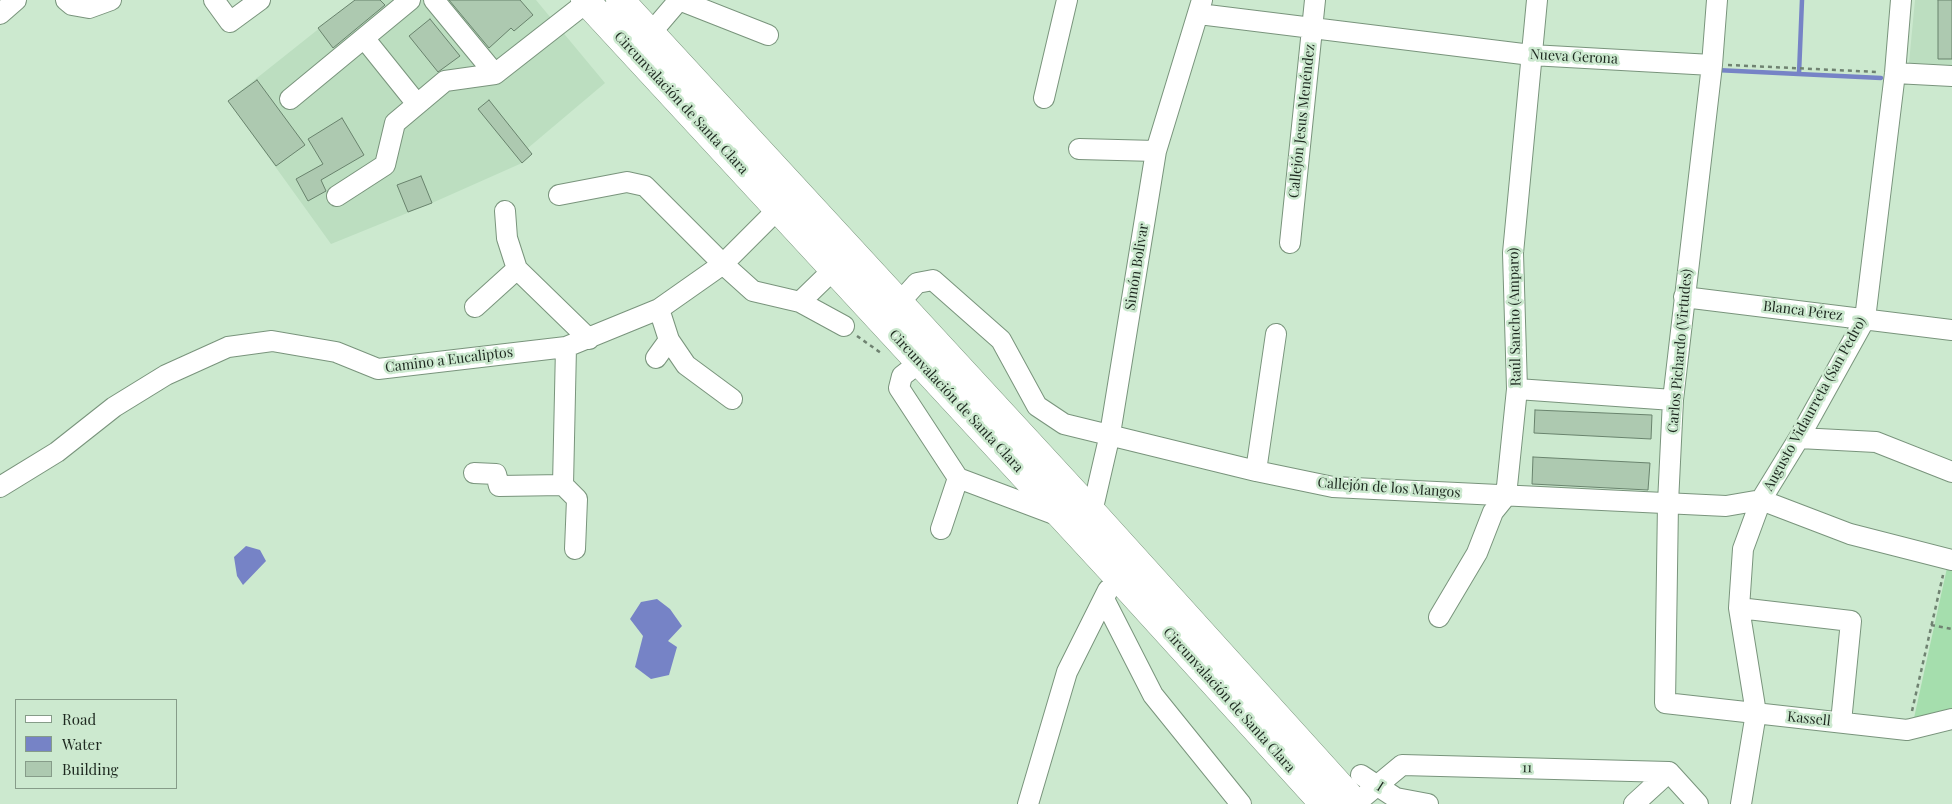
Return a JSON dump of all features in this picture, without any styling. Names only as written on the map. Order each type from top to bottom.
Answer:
[{"type":"highway","name":"Circunvalación de Santa Clara","points":[[620,0],[899,303],[1077,520],[1110,587],[1324,804]]},
{"type":"highway","name":"Circunvalación de Santa Clara","points":[[586,1],[834,269],[911,369],[1077,520],[1356,804]]},
{"type":"street","points":[[0,14],[16,0]]},
{"type":"street","points":[[66,0],[72,5],[89,8],[109,2]]},
{"type":"street","points":[[214,0],[230,22],[260,0]]},
{"type":"street","points":[[290,99],[410,0]]},
{"type":"street","points":[[434,0],[495,74]]},
{"type":"street","points":[[650,34],[679,0],[768,35]]},
{"type":"street","points":[[1044,98],[1067,0]]},
{"type":"street","name":"Callejón Jesus Menéndez","points":[[1290,243],[1311,28],[1316,0]]},
{"type":"street","name":"Raúl Sancho (Amparo)","points":[[1506,496],[1517,389],[1513,253],[1537,0]]},
{"type":"street","name":"Carlos Pichardo (Virtudes)","points":[[1665,703],[1668,503],[1673,400],[1712,65],[1717,0]]},
{"type":"street","name":"Augusto Vidaurreta (San Pedro)","points":[[1741,804],[1756,713],[1739,608],[1743,549],[1761,500],[1799,438],[1865,318],[1902,0]]},
{"type":"street","points":[[337,196],[385,165],[395,122],[444,81],[495,74],[586,1]]},
{"type":"street","name":"Nueva Gerona","points":[[1200,7],[1311,28],[1531,55],[1712,65]]},
{"type":"street","name":"Simón Bolivar","points":[[1077,520],[1110,434],[1156,151],[1200,7]]},
{"type":"street","points":[[364,38],[417,104]]},
{"type":"street","points":[[1895,73],[1952,76]]},
{"type":"street","points":[[1079,149],[1156,151]]},
{"type":"street","points":[[559,195],[627,182],[645,186],[723,264],[753,291],[800,302],[844,326]]},
{"type":"street","name":"Camino a Eucaliptos","points":[[0,487],[57,452],[114,407],[144,388],[166,375],[228,347],[272,342],[336,352],[378,369],[566,347],[589,339],[659,309],[723,264],[778,209]]},
{"type":"street","points":[[505,211],[506,238],[516,269],[589,339]]},
{"type":"street","points":[[474,307],[516,269]]},
{"type":"street","points":[[800,302],[834,269]]},
{"type":"street","name":"Callejón de los Mangos","points":[[899,303],[917,283],[933,280],[1001,340],[1037,406],[1064,424],[1256,471],[1332,487],[1726,506],[1761,500]]},
{"type":"street","name":"Blanca Pérez","points":[[1684,296],[1952,330]]},
{"type":"street","points":[[659,309],[668,340],[686,365],[732,399]]},
{"type":"street","points":[[1256,471],[1276,334]]},
{"type":"street","points":[[656,358],[668,340]]},
{"type":"street","points":[[563,486],[566,347]]},
{"type":"street","points":[[911,369],[899,388],[958,478],[1077,520]]},
{"type":"street","points":[[1517,389],[1673,400]]},
{"type":"street","points":[[1799,438],[1876,442],[1952,472]]},
{"type":"street","points":[[474,473],[496,474],[499,486],[563,486],[577,499],[575,549]]},
{"type":"street","points":[[941,530],[958,478]]},
{"type":"street","points":[[1439,617],[1477,553],[1493,512],[1506,496]]},
{"type":"street","points":[[1761,500],[1850,534],[1949,560]]},
{"type":"street","points":[[1028,804],[1067,672],[1110,587]]},
{"type":"street","points":[[1110,587],[1153,695],[1241,804]]},
{"type":"street","points":[[1739,608],[1851,621],[1841,722]]},
{"type":"street","name":"Kassell","points":[[1665,703],[1907,730],[1952,719]]},
{"type":"street","name":"11","points":[[1356,804],[1369,780],[1402,765],[1668,772]]},
{"type":"street","points":[[1634,804],[1668,772],[1698,804]]},
{"type":"street","name":"I","points":[[1369,780],[1396,798],[1428,804]]},
{"type":"path","points":[[1712,65],[1895,73]]},
{"type":"path","points":[[844,326],[885,356],[911,369]]},
{"type":"path","points":[[1907,730],[1931,625],[1949,560]]},
{"type":"path","points":[[1931,625],[1952,629]]},
{"type":"shaded area","points":[[355,0],[536,0],[605,83],[528,148],[532,154],[522,163],[432,203],[331,244],[228,101]]},
{"type":"shaded area","points":[[1915,0],[1952,0],[1952,65],[1909,63]]},
{"type":"shaded area","points":[[1947,568],[1952,568],[1952,710],[1914,718]]},
{"type":"water","points":[[246,546],[260,550],[266,561],[243,585],[237,576],[234,557]]},
{"type":"water","points":[[657,599],[670,609],[682,626],[668,641],[677,647],[669,675],[651,679],[635,667],[643,636],[630,619],[641,602]]},
{"type":"building","points":[[355,0],[380,0],[385,5],[333,48],[318,28]]},
{"type":"building","points":[[449,0],[520,0],[533,15],[514,31],[511,28],[489,48]]},
{"type":"building","points":[[1938,0],[1952,0],[1952,59],[1938,59]]},
{"type":"building","points":[[430,19],[460,56],[438,72],[409,36]]},
{"type":"building","points":[[257,80],[305,145],[276,166],[228,101]]},
{"type":"building","points":[[489,100],[532,154],[522,163],[478,109]]},
{"type":"building","points":[[342,118],[364,155],[321,180],[326,191],[308,201],[296,179],[323,164],[308,139]]},
{"type":"building","points":[[421,176],[432,203],[408,212],[397,185]]},
{"type":"building","points":[[1535,410],[1652,415],[1651,439],[1534,433]]},
{"type":"building","points":[[1533,457],[1650,463],[1648,490],[1532,484]]},
{"type":"waterway","points":[[1799,74],[1802,0]]},
{"type":"waterway","points":[[1716,70],[1881,78]]}]
